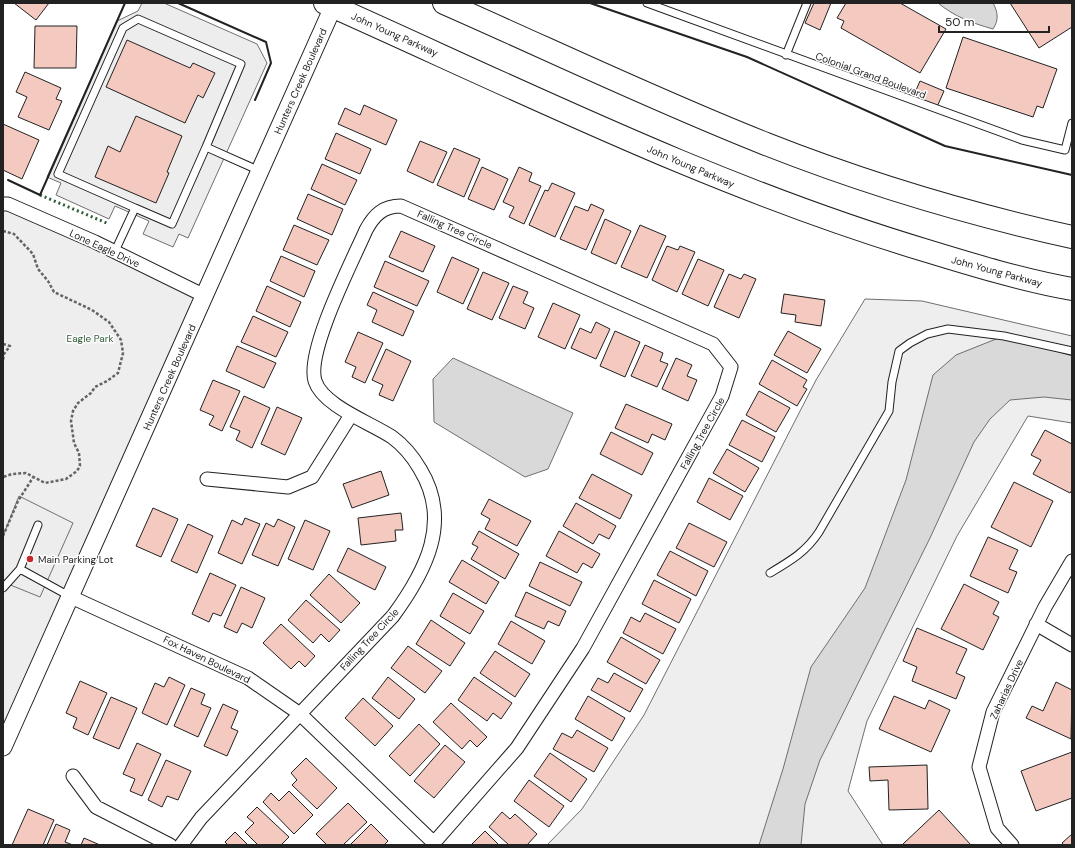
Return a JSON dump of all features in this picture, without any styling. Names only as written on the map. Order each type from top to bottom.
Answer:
[{"type":"highway","points":[[444,3],[696,115],[772,147],[891,189],[1004,222],[1072,237]]},
{"type":"highway","name":"John Young Parkway","points":[[332,4],[679,162],[763,196],[854,229],[990,270],[1072,289]]},
{"type":"street","name":"Hunters Creek Boulevard","points":[[3,746],[71,597],[260,171],[332,4]]},
{"type":"street","name":"Lone Eagle Drive","points":[[3,204],[8,204],[115,251],[204,296]]},
{"type":"street","name":"Falling Tree Circle","points":[[182,845],[200,818],[393,616],[416,582],[430,550],[434,537],[435,510],[433,496],[429,485],[415,460],[392,438],[351,415],[325,396],[315,382],[313,363],[316,350],[366,230],[375,215],[394,206],[412,209],[713,344],[731,367],[722,396],[583,648],[517,748],[433,844]]},
{"type":"street","points":[[207,479],[288,487],[312,477],[351,415]]},
{"type":"street","name":"Zaharias Drive","points":[[1012,845],[997,828],[979,768],[993,712],[1036,624],[1072,561]]},
{"type":"street","name":"Fox Haven Boulevard","points":[[71,597],[248,678],[300,714],[433,844]]},
{"type":"street","points":[[1036,624],[1072,645]]},
{"type":"street","points":[[73,776],[96,807],[170,845]]},
{"type":"lane","name":"Colonial Grand Boulevard","points":[[647,3],[1022,140],[1065,150],[1072,123]]},
{"type":"lane","points":[[786,55],[806,3]]},
{"type":"lane","points":[[138,19],[241,64],[206,147],[172,224],[58,174],[123,28],[138,19]]},
{"type":"lane","points":[[206,147],[260,171]]},
{"type":"lane","points":[[115,251],[135,208]]},
{"type":"lane","points":[[770,573],[798,557],[811,545],[819,532],[889,411],[892,382],[899,351],[927,334],[948,329],[1004,336],[1072,351]]},
{"type":"lane","points":[[3,588],[20,569],[38,525]]},
{"type":"lane","points":[[20,569],[71,597]]},
{"type":"path","points":[[3,231],[14,234],[33,254],[38,269],[54,292],[101,315],[114,330],[123,346],[122,360],[118,373],[95,387],[73,411],[71,421],[74,443],[79,453],[80,466],[77,471],[66,478],[45,482],[26,473],[12,474],[3,477]]},
{"type":"path","points":[[3,344],[10,346],[4,354],[3,360]]},
{"type":"path","points":[[3,536],[18,501],[34,476]]},
{"type":"green space","name":"Eagle Park","points":[[3,204],[205,296],[3,747]]},
{"type":"green space","points":[[865,299],[922,301],[1072,336],[1072,423],[1028,416],[957,536],[867,721],[848,791],[883,845],[547,845],[582,809],[644,715],[816,380]]},
{"type":"shaded area","points":[[142,3],[164,3],[257,44],[267,63],[188,238],[179,234],[173,247],[143,234],[149,221],[115,206],[109,219],[56,195],[61,183],[47,177],[117,21],[138,11]]},
{"type":"shaded area","points":[[938,3],[993,3],[997,13],[997,19],[993,29],[957,16]]},
{"type":"shaded area","points":[[1001,337],[1044,347],[1072,356],[1072,400],[1044,397],[1010,400],[990,419],[974,442],[930,538],[820,760],[805,804],[801,845],[759,845],[783,769],[811,667],[865,588],[906,480],[933,375],[956,355]]},
{"type":"shaded area","points":[[453,358],[573,413],[548,469],[525,477],[434,422],[433,379]]},
{"type":"shaded area","name":"Main Parking Lot","points":[[19,496],[73,523],[40,597],[3,582],[3,536]]},
{"type":"building","points":[[14,3],[49,3],[36,20]]},
{"type":"building","points":[[814,3],[831,3],[820,30],[805,23]]},
{"type":"building","points":[[846,3],[900,3],[946,29],[920,73],[841,28],[844,21],[837,18]]},
{"type":"building","points":[[1010,3],[1072,3],[1072,27],[1039,48]]},
{"type":"building","points":[[35,26],[77,26],[76,68],[34,68]]},
{"type":"building","points":[[963,37],[1057,69],[1043,108],[1037,106],[1033,117],[946,88]]},
{"type":"building","points":[[127,40],[190,68],[193,63],[215,73],[203,98],[198,95],[185,123],[106,87]]},
{"type":"building","points":[[25,72],[61,88],[56,99],[62,101],[49,130],[18,117],[27,97],[16,92]]},
{"type":"building","points":[[920,81],[944,91],[937,107],[913,97]]},
{"type":"building","points":[[364,105],[397,120],[386,145],[338,124],[345,108],[360,115]]},
{"type":"building","points":[[136,116],[182,136],[167,172],[169,173],[156,203],[95,177],[108,146],[120,152]]},
{"type":"building","points":[[3,124],[39,140],[22,179],[3,170]]},
{"type":"building","points":[[336,133],[371,149],[360,174],[325,159]]},
{"type":"building","points":[[420,141],[447,152],[433,183],[407,171]]},
{"type":"building","points":[[454,148],[480,159],[464,197],[437,185]]},
{"type":"building","points":[[322,164],[357,180],[345,205],[311,189]]},
{"type":"building","points":[[482,167],[508,179],[494,210],[468,199]]},
{"type":"building","points":[[519,167],[532,173],[529,181],[541,186],[524,224],[509,217],[514,207],[503,202]]},
{"type":"building","points":[[552,183],[575,193],[555,237],[529,225],[545,190],[548,191]]},
{"type":"building","points":[[308,194],[343,209],[332,235],[297,219]]},
{"type":"building","points":[[591,204],[604,210],[586,250],[560,239],[575,206],[588,211]]},
{"type":"building","points":[[605,219],[631,231],[616,264],[591,253]]},
{"type":"building","points":[[294,225],[329,240],[317,265],[283,250]]},
{"type":"building","points":[[640,225],[666,236],[647,278],[621,267]]},
{"type":"building","points":[[401,231],[435,246],[423,272],[389,257]]},
{"type":"building","points":[[667,246],[678,250],[680,246],[695,252],[677,292],[652,280]]},
{"type":"building","points":[[281,256],[315,271],[304,297],[270,281]]},
{"type":"building","points":[[452,257],[479,269],[463,304],[437,292]]},
{"type":"building","points":[[698,259],[724,270],[708,306],[682,294]]},
{"type":"building","points":[[385,261],[429,281],[417,306],[374,287]]},
{"type":"building","points":[[483,272],[509,283],[492,320],[467,309]]},
{"type":"building","points":[[729,274],[741,279],[744,274],[756,279],[739,318],[714,307]]},
{"type":"building","points":[[267,286],[301,302],[290,327],[256,311]]},
{"type":"building","points":[[513,286],[528,292],[523,303],[534,308],[525,329],[499,318]]},
{"type":"building","points":[[373,292],[414,311],[403,336],[372,322],[377,310],[367,305]]},
{"type":"building","points":[[784,294],[825,300],[821,326],[795,322],[796,315],[781,313]]},
{"type":"building","points":[[553,303],[580,315],[565,349],[538,337]]},
{"type":"building","points":[[253,316],[288,332],[276,357],[241,342]]},
{"type":"building","points":[[596,322],[610,329],[596,359],[571,348],[580,328],[591,333]]},
{"type":"building","points":[[615,331],[640,342],[625,377],[600,366]]},
{"type":"building","points":[[788,331],[821,349],[807,373],[774,355]]},
{"type":"building","points":[[358,332],[383,343],[365,383],[352,377],[356,367],[345,362]]},
{"type":"building","points":[[645,345],[663,353],[660,361],[668,364],[657,387],[631,376]]},
{"type":"building","points":[[237,346],[276,363],[264,388],[226,371]]},
{"type":"building","points":[[386,349],[411,361],[393,401],[379,395],[383,385],[372,380]]},
{"type":"building","points":[[676,358],[692,365],[687,376],[697,380],[688,401],[662,389]]},
{"type":"building","points":[[772,360],[807,380],[803,387],[807,389],[797,406],[759,384]]},
{"type":"building","points":[[213,380],[240,391],[222,431],[209,425],[214,416],[200,410]]},
{"type":"building","points":[[759,391],[790,408],[776,432],[746,415]]},
{"type":"building","points":[[244,396],[270,408],[252,448],[236,440],[240,431],[230,427]]},
{"type":"building","points":[[626,404],[672,424],[665,440],[652,434],[648,443],[615,428]]},
{"type":"building","points":[[277,407],[302,418],[285,455],[261,444]]},
{"type":"building","points":[[742,420],[775,437],[762,462],[729,445]]},
{"type":"building","points":[[1045,430],[1072,444],[1072,490],[1070,493],[1033,474],[1041,460],[1031,455]]},
{"type":"building","points":[[611,432],[653,453],[642,475],[600,454]]},
{"type":"building","points":[[727,449],[759,468],[745,492],[713,473]]},
{"type":"building","points":[[381,471],[389,495],[352,508],[343,484]]},
{"type":"building","points":[[592,474],[632,495],[620,519],[579,498]]},
{"type":"building","points":[[709,478],[743,496],[730,520],[697,502]]},
{"type":"building","points":[[1014,482],[1053,501],[1031,547],[991,527]]},
{"type":"building","points":[[489,499],[531,521],[517,546],[485,529],[490,519],[481,514]]},
{"type":"building","points":[[576,503],[616,526],[609,539],[599,534],[593,544],[563,526]]},
{"type":"building","points":[[153,508],[178,519],[161,557],[136,546]]},
{"type":"building","points":[[401,513],[403,530],[395,530],[396,541],[361,545],[358,518]]},
{"type":"building","points":[[245,518],[260,524],[242,564],[218,553],[232,520],[242,525]]},
{"type":"building","points":[[278,519],[295,527],[278,566],[252,555],[266,523],[274,527]]},
{"type":"building","points":[[305,520],[330,531],[313,570],[288,559]]},
{"type":"building","points":[[689,523],[727,542],[714,567],[676,548]]},
{"type":"building","points":[[188,524],[213,536],[197,573],[171,561]]},
{"type":"building","points":[[479,531],[519,554],[505,579],[471,559],[478,547],[472,544]]},
{"type":"building","points":[[559,531],[600,554],[592,568],[583,563],[577,573],[546,556]]},
{"type":"building","points":[[988,537],[1018,550],[1009,569],[1017,572],[1008,593],[970,576]]},
{"type":"building","points":[[348,548],[386,567],[375,590],[337,571]]},
{"type":"building","points":[[670,551],[708,571],[696,596],[657,575]]},
{"type":"building","points":[[462,560],[499,582],[486,604],[449,582]]},
{"type":"building","points":[[540,562],[582,582],[570,606],[529,586]]},
{"type":"building","points":[[210,573],[236,585],[221,616],[213,613],[209,622],[192,614]]},
{"type":"building","points":[[329,574],[360,603],[341,623],[310,595]]},
{"type":"building","points":[[654,580],[691,599],[679,623],[642,604]]},
{"type":"building","points":[[964,584],[999,602],[993,614],[999,617],[983,650],[941,629]]},
{"type":"building","points":[[241,587],[265,598],[252,628],[242,623],[237,633],[224,627]]},
{"type":"building","points":[[526,592],[566,611],[559,626],[548,621],[544,629],[515,616]]},
{"type":"building","points":[[453,593],[484,611],[470,634],[440,616]]},
{"type":"building","points":[[306,600],[340,630],[329,642],[321,634],[313,643],[288,620]]},
{"type":"building","points":[[645,613],[676,629],[663,654],[623,633],[631,617],[640,622]]},
{"type":"building","points":[[431,620],[465,643],[450,666],[416,644]]},
{"type":"building","points":[[511,621],[545,641],[532,664],[498,644]]},
{"type":"building","points":[[281,624],[315,656],[305,667],[299,661],[291,669],[263,643]]},
{"type":"building","points":[[917,628],[967,649],[956,673],[965,677],[956,699],[912,681],[917,667],[903,661]]},
{"type":"building","points":[[621,637],[660,660],[646,684],[607,662]]},
{"type":"building","points":[[408,646],[442,671],[425,693],[391,668]]},
{"type":"building","points":[[495,651],[530,674],[515,697],[480,673]]},
{"type":"building","points":[[614,673],[643,689],[630,712],[591,690],[598,678],[608,683]]},
{"type":"building","points":[[169,677],[185,685],[167,725],[142,713],[155,683],[164,687]]},
{"type":"building","points":[[388,677],[415,699],[399,719],[372,698]]},
{"type":"building","points":[[474,677],[512,703],[501,719],[493,713],[487,721],[458,700]]},
{"type":"building","points":[[80,681],[107,693],[88,735],[73,728],[77,718],[66,713]]},
{"type":"building","points":[[1056,682],[1072,690],[1071,739],[1026,718],[1032,706],[1043,711]]},
{"type":"building","points":[[191,688],[205,694],[201,704],[211,708],[198,737],[174,726]]},
{"type":"building","points":[[588,696],[625,718],[612,741],[575,719]]},
{"type":"building","points":[[894,696],[925,709],[929,700],[950,710],[931,752],[879,729]]},
{"type":"building","points":[[111,697],[137,708],[119,749],[93,738]]},
{"type":"building","points":[[363,698],[393,726],[375,746],[345,718]]},
{"type":"building","points":[[451,703],[487,737],[477,747],[470,740],[462,749],[433,722]]},
{"type":"building","points":[[223,704],[238,711],[231,728],[238,731],[227,756],[204,746]]},
{"type":"building","points":[[419,724],[440,744],[410,776],[389,756]]},
{"type":"building","points":[[577,730],[608,748],[594,772],[553,749],[562,733],[572,738]]},
{"type":"building","points":[[137,743],[161,754],[142,796],[130,791],[135,779],[123,774]]},
{"type":"building","points":[[445,745],[465,762],[434,798],[414,781]]},
{"type":"building","points":[[1072,752],[1072,798],[1036,811],[1021,771]]},
{"type":"building","points":[[550,753],[587,779],[571,802],[534,776]]},
{"type":"building","points":[[306,758],[337,788],[317,809],[292,785],[297,780],[291,773]]},
{"type":"building","points":[[166,760],[191,771],[178,800],[167,796],[162,807],[148,800]]},
{"type":"building","points":[[927,765],[928,809],[889,810],[888,780],[870,781],[869,767]]},
{"type":"building","points":[[529,780],[564,806],[549,827],[514,801]]},
{"type":"building","points":[[289,791],[313,815],[294,834],[263,802],[271,793],[279,801]]},
{"type":"building","points":[[348,803],[367,822],[343,845],[327,845],[316,834]]},
{"type":"building","points":[[257,807],[289,837],[281,845],[258,845],[245,832],[254,823],[247,817]]},
{"type":"building","points":[[28,809],[54,820],[43,845],[12,845]]},
{"type":"building","points":[[939,810],[971,845],[903,844]]},
{"type":"building","points":[[502,812],[510,819],[515,814],[537,834],[527,845],[509,845],[489,827]]},
{"type":"building","points":[[56,824],[70,830],[65,842],[73,845],[47,845]]},
{"type":"building","points":[[371,824],[388,841],[384,845],[350,845]]},
{"type":"building","points":[[485,831],[499,845],[471,845]]},
{"type":"building","points":[[235,832],[248,845],[228,845],[225,842]]},
{"type":"building","points":[[1072,834],[1072,845],[1064,845],[1062,843]]},
{"type":"building","points":[[84,838],[100,845],[81,845]]},
{"type":"hedge","points":[[40,195],[109,224]]},
{"type":"wall","points":[[8,180],[40,195],[125,3]]},
{"type":"wall","points":[[178,3],[266,42],[271,63],[255,100]]},
{"type":"wall","points":[[590,3],[747,57],[945,146],[1072,175]]},
{"type":"place","name":"Main Parking Lot","points":[[30,559]]}]
